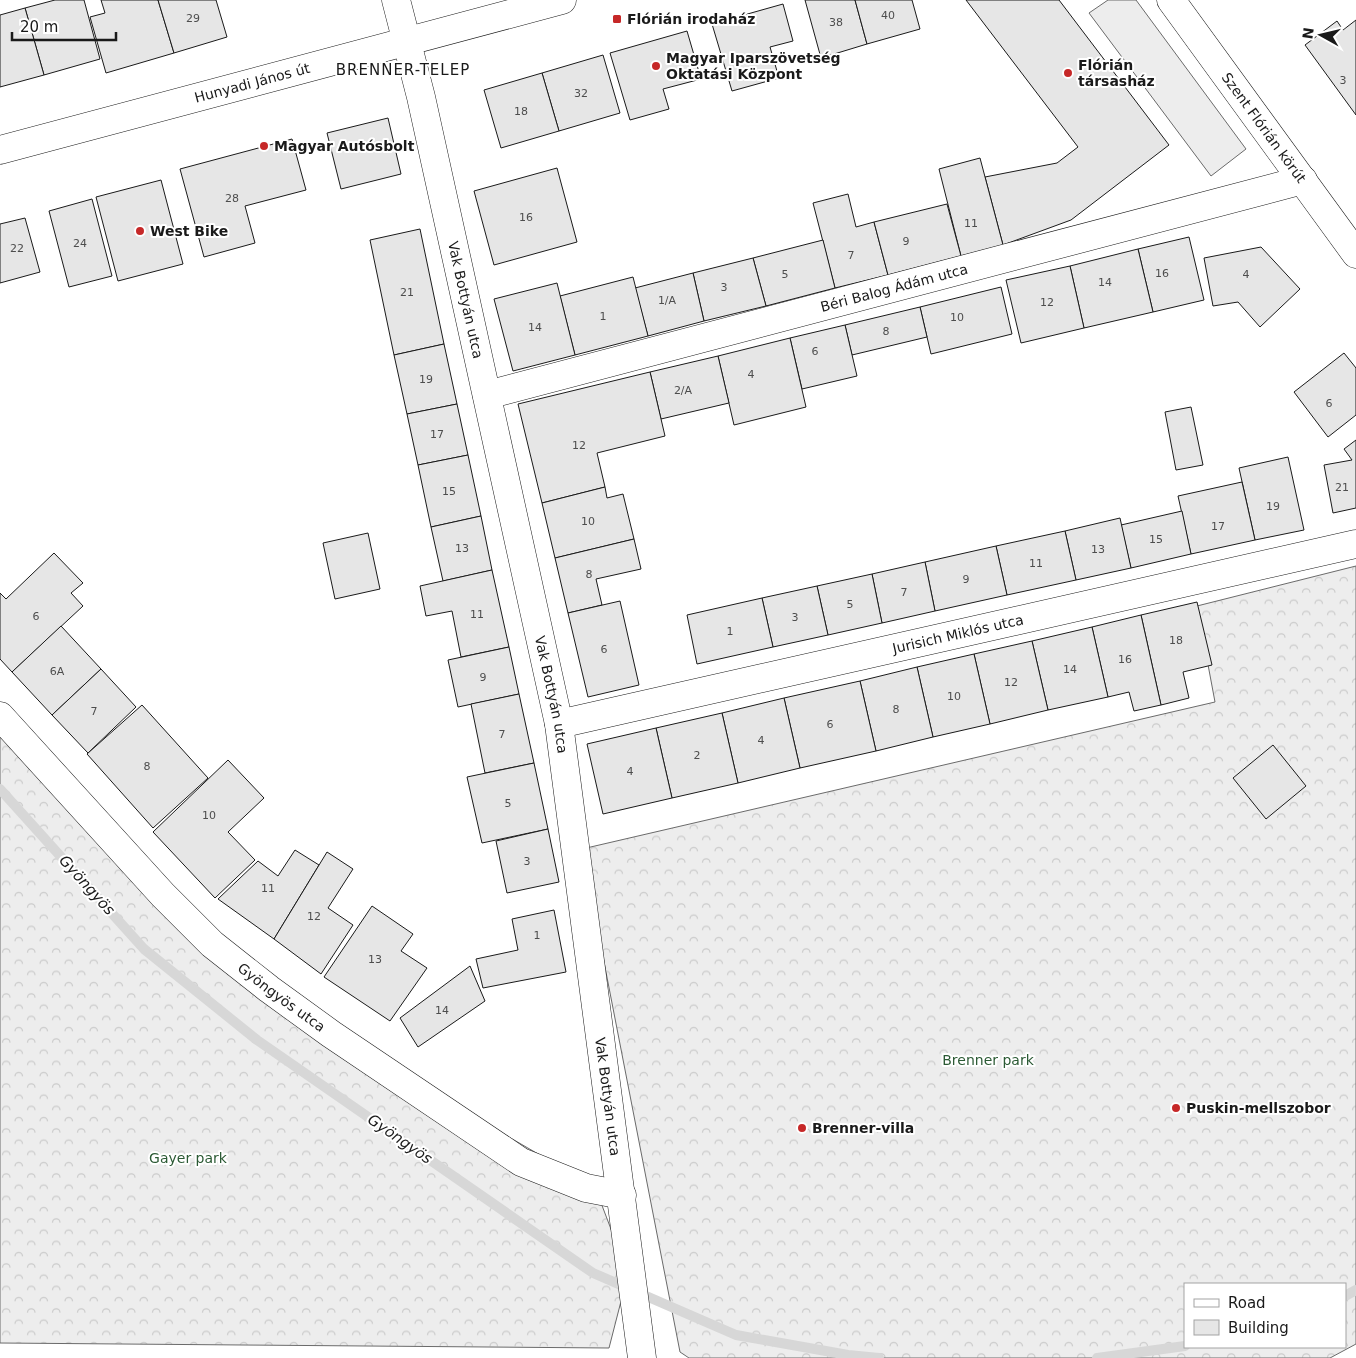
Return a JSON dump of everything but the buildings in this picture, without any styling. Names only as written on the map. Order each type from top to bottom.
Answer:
[{"type":"street","name":"Vak Bottyán utca","points":[[396,0],[408,43],[559,724],[641,1347]]},
{"type":"street","name":"Hunyadi János út","points":[[0,150],[408,43],[562,0]]},
{"type":"street","name":"Szent Flórián körút","points":[[1171,0],[1356,254]]},
{"type":"street","name":"Béri Balog Ádám utca","points":[[487,395],[1303,180]]},
{"type":"street","name":"Jurisich Miklós utca","points":[[559,724],[1356,544]]},
{"type":"street","name":"Gyöngyös utca","points":[[0,716],[163,895],[212,944],[269,988],[332,1034],[521,1162],[586,1188],[622,1195]]},
{"type":"green space","name":"Brenner park","points":[[1356,566],[1356,1344],[1330,1358],[689,1358],[680,1352],[582,849],[1215,702],[1197,606]]},
{"type":"green space","name":"Gayer park","points":[[0,715],[111,839],[335,1036],[595,1187],[628,1274],[609,1348],[0,1343]]},
{"type":"shaded area","points":[[1108,0],[1136,0],[1246,149],[1211,176],[1089,13]]},
{"type":"waterway","name":"Gyöngyös","points":[[0,789],[144,949],[257,1040],[593,1273],[736,1335],[848,1355],[879,1358]]},
{"type":"waterway","name":"Gyöngyös","points":[[1346,1295],[1356,1290]]},
{"type":"waterway","name":"Gyöngyös","points":[[1097,1358],[1184,1346]]},
{"type":"place","name":"Flórián irodaház","points":[[617,19]]},
{"type":"place","name":"Magyar Iparszövetség Oktatási Központ","points":[[656,66]]},
{"type":"place","name":"Flórián társasház","points":[[1068,73]]},
{"type":"place","name":"Magyar Autósbolt","points":[[264,146]]},
{"type":"place","name":"West Bike","points":[[140,231]]},
{"type":"place","name":"Puskin-mellszobor","points":[[1176,1108]]},
{"type":"place","name":"Brenner-villa","points":[[802,1128]]},
{"type":"district","name":"BRENNER-TELEP","points":[[403,70]]}]
